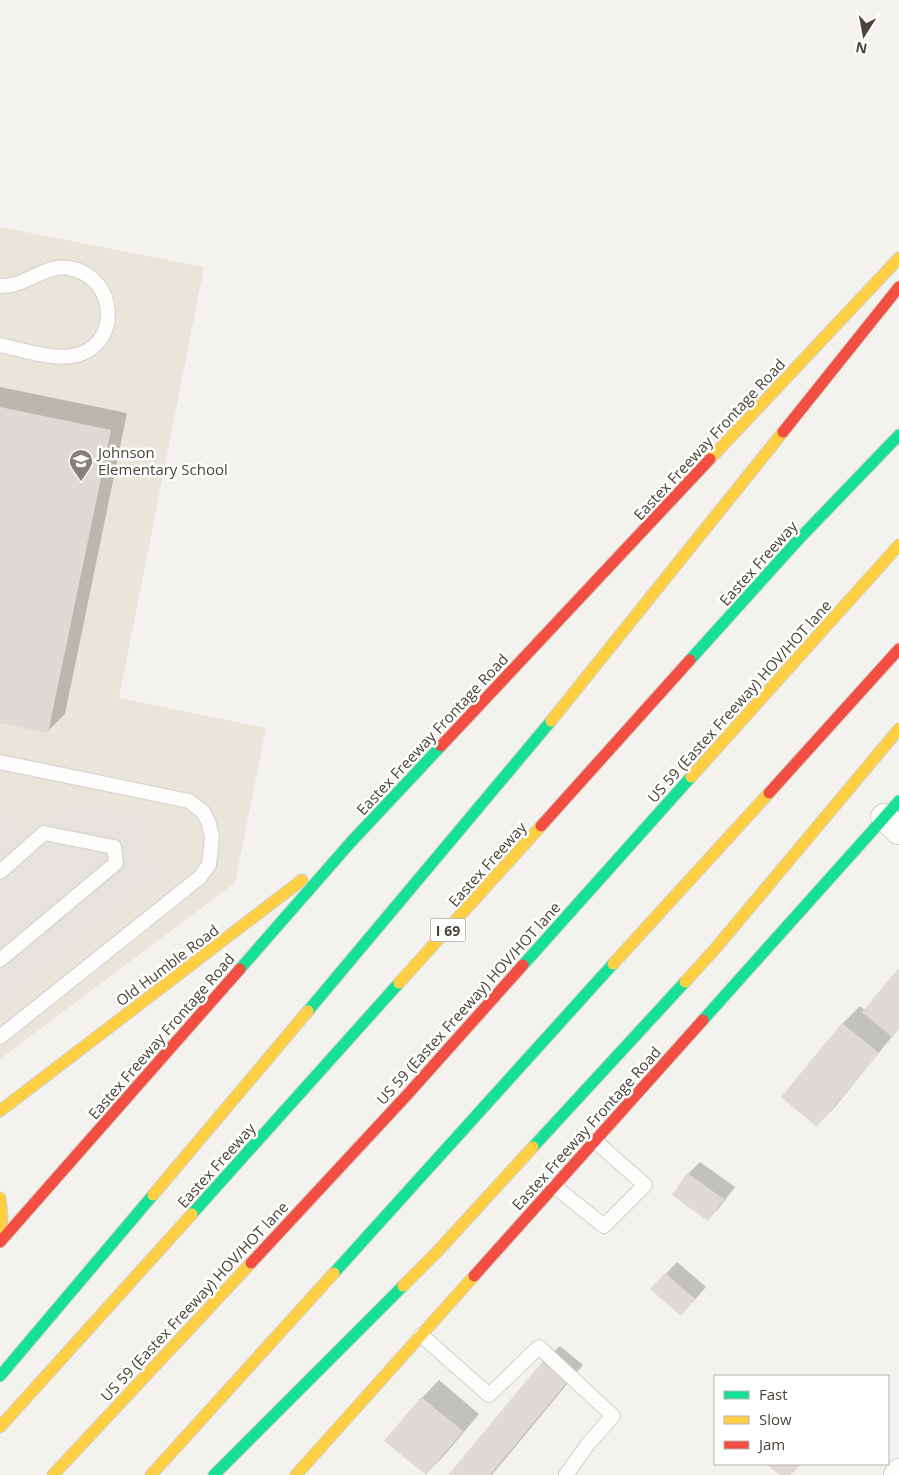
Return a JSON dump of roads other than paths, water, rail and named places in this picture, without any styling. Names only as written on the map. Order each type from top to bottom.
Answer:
[{"type":"main road","name":"Eastex Freeway Frontage Road","points":[[0,1242],[351,842],[899,258]]},
{"type":"main road","points":[[0,1376],[521,759],[899,287]]},
{"type":"main road","name":"Eastex Freeway","points":[[0,1427],[799,539],[899,435]]},
{"type":"main road","name":"US 59 (Eastex Freeway) HOV/HOT lane","points":[[53,1475],[407,1094],[899,545]]},
{"type":"main road","points":[[151,1475],[899,649]]},
{"type":"main road","points":[[214,1475],[438,1252],[714,949],[899,729]]},
{"type":"main road","name":"Eastex Freeway Frontage Road","points":[[296,1475],[554,1186],[894,816]]},
{"type":"main road","name":"Old Humble Road","points":[[0,1111],[351,842]]},
{"type":"main road","points":[[0,1198],[2,1217],[0,1237]]},
{"type":"lane","points":[[0,286],[19,284],[55,268],[68,268],[80,271],[90,276],[105,294],[108,318],[106,329],[100,339],[83,353],[72,356],[60,357],[0,345]]},
{"type":"lane","points":[[0,762],[189,802],[202,812],[208,821],[212,836],[209,865],[200,878],[0,1037]]},
{"type":"lane","points":[[0,872],[44,833],[114,847],[116,862],[0,960]]},
{"type":"lane","points":[[554,1186],[604,1226],[645,1185],[595,1141]]},
{"type":"lane","points":[[421,1335],[489,1395],[539,1347],[614,1416],[588,1444],[566,1475]]},
{"type":"place","name":"Johnson Elementary School","points":[[81,482]]}]
